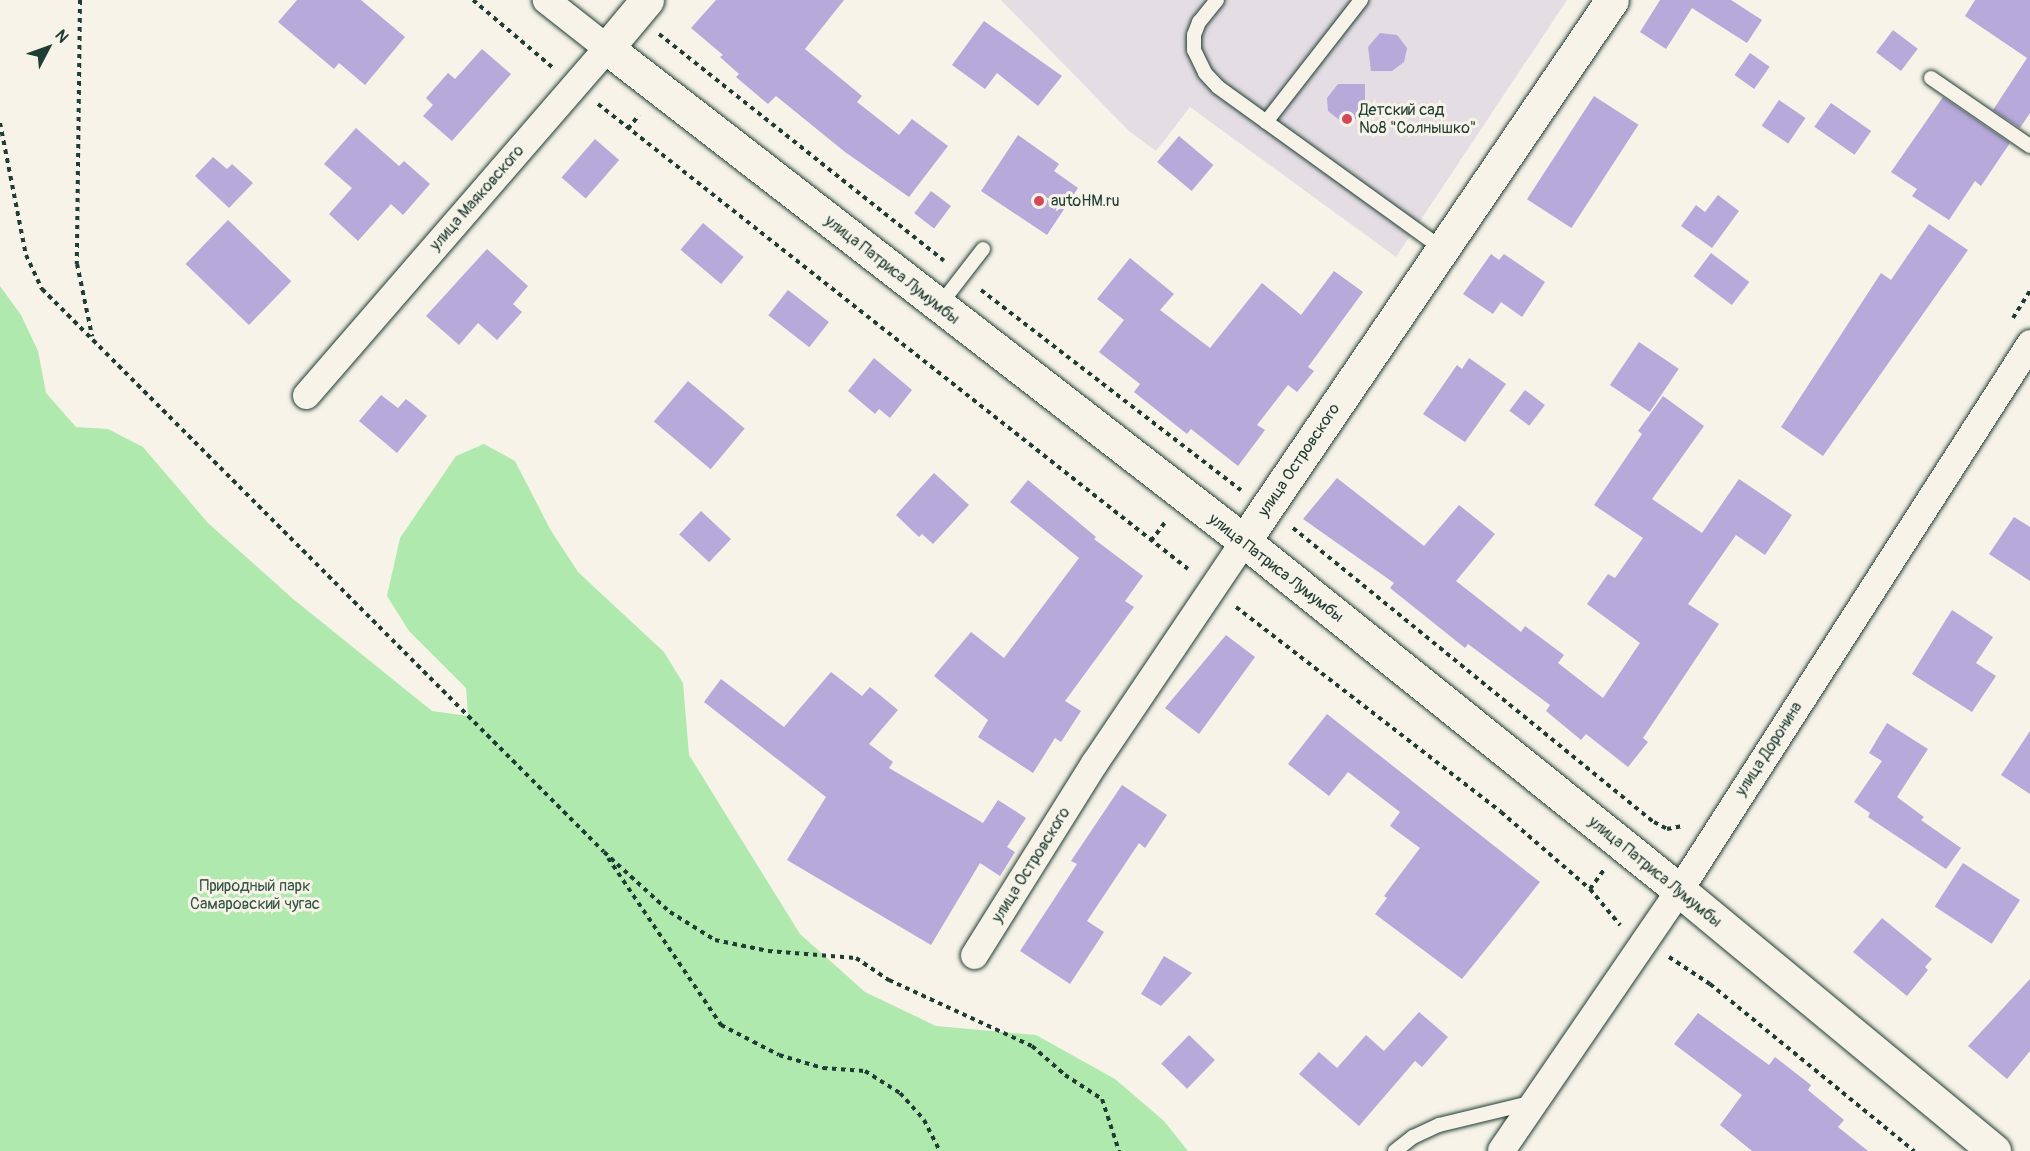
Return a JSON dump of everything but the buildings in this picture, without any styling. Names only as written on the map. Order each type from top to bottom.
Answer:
[{"type":"street","name":"улица Патриса Лумумбы","points":[[546,0],[1244,541],[1679,890],[1994,1151]]},
{"type":"street","name":"улица Островского","points":[[974,955],[1094,763],[1612,0]]},
{"type":"street","name":"улица Маяковского","points":[[306,395],[641,8]]},
{"type":"street","name":"улица Доронина","points":[[1501,1150],[1530,1103],[1679,890],[2030,343]]},
{"type":"lane","points":[[1217,0],[1199,21],[1194,50],[1205,73],[1218,87],[1443,249]]},
{"type":"lane","points":[[1266,122],[1361,0]]},
{"type":"lane","points":[[1931,78],[2030,146]]},
{"type":"lane","points":[[939,306],[983,249]]},
{"type":"lane","points":[[1395,1151],[1439,1125],[1530,1103]]},
{"type":"path","points":[[80,0],[77,264],[92,336]]},
{"type":"path","points":[[641,8],[963,276],[1266,509],[1660,827]]},
{"type":"path","points":[[0,123],[26,255],[42,289],[92,336],[282,533],[604,852],[670,912],[715,940],[768,951],[856,958],[889,980],[1032,1046],[1065,1075],[1102,1099],[1119,1151]]},
{"type":"path","points":[[604,852],[721,1025],[779,1055],[823,1068],[865,1071],[900,1093],[924,1120],[940,1151]]},
{"type":"shaded area","name":"Детский сад №8 \"Солнышко\"","points":[[1001,0],[1567,0],[1396,257],[1190,107],[1156,151],[1129,131]]},
{"type":"green space","name":"Природный парк Самаровский чугас","points":[[0,286],[21,315],[38,351],[46,393],[76,427],[108,429],[143,447],[208,523],[292,598],[432,711],[468,716],[466,688],[409,631],[387,596],[400,538],[456,456],[484,444],[515,461],[550,529],[578,572],[664,652],[683,683],[689,755],[800,934],[865,992],[936,1026],[1036,1035],[1115,1079],[1164,1121],[1188,1151],[0,1151]]},
{"type":"place","name":"Детский сад №8 \"Солнышко\"","points":[[1347,119]]},
{"type":"place","name":"autoHM.ru","points":[[1039,201]]}]
